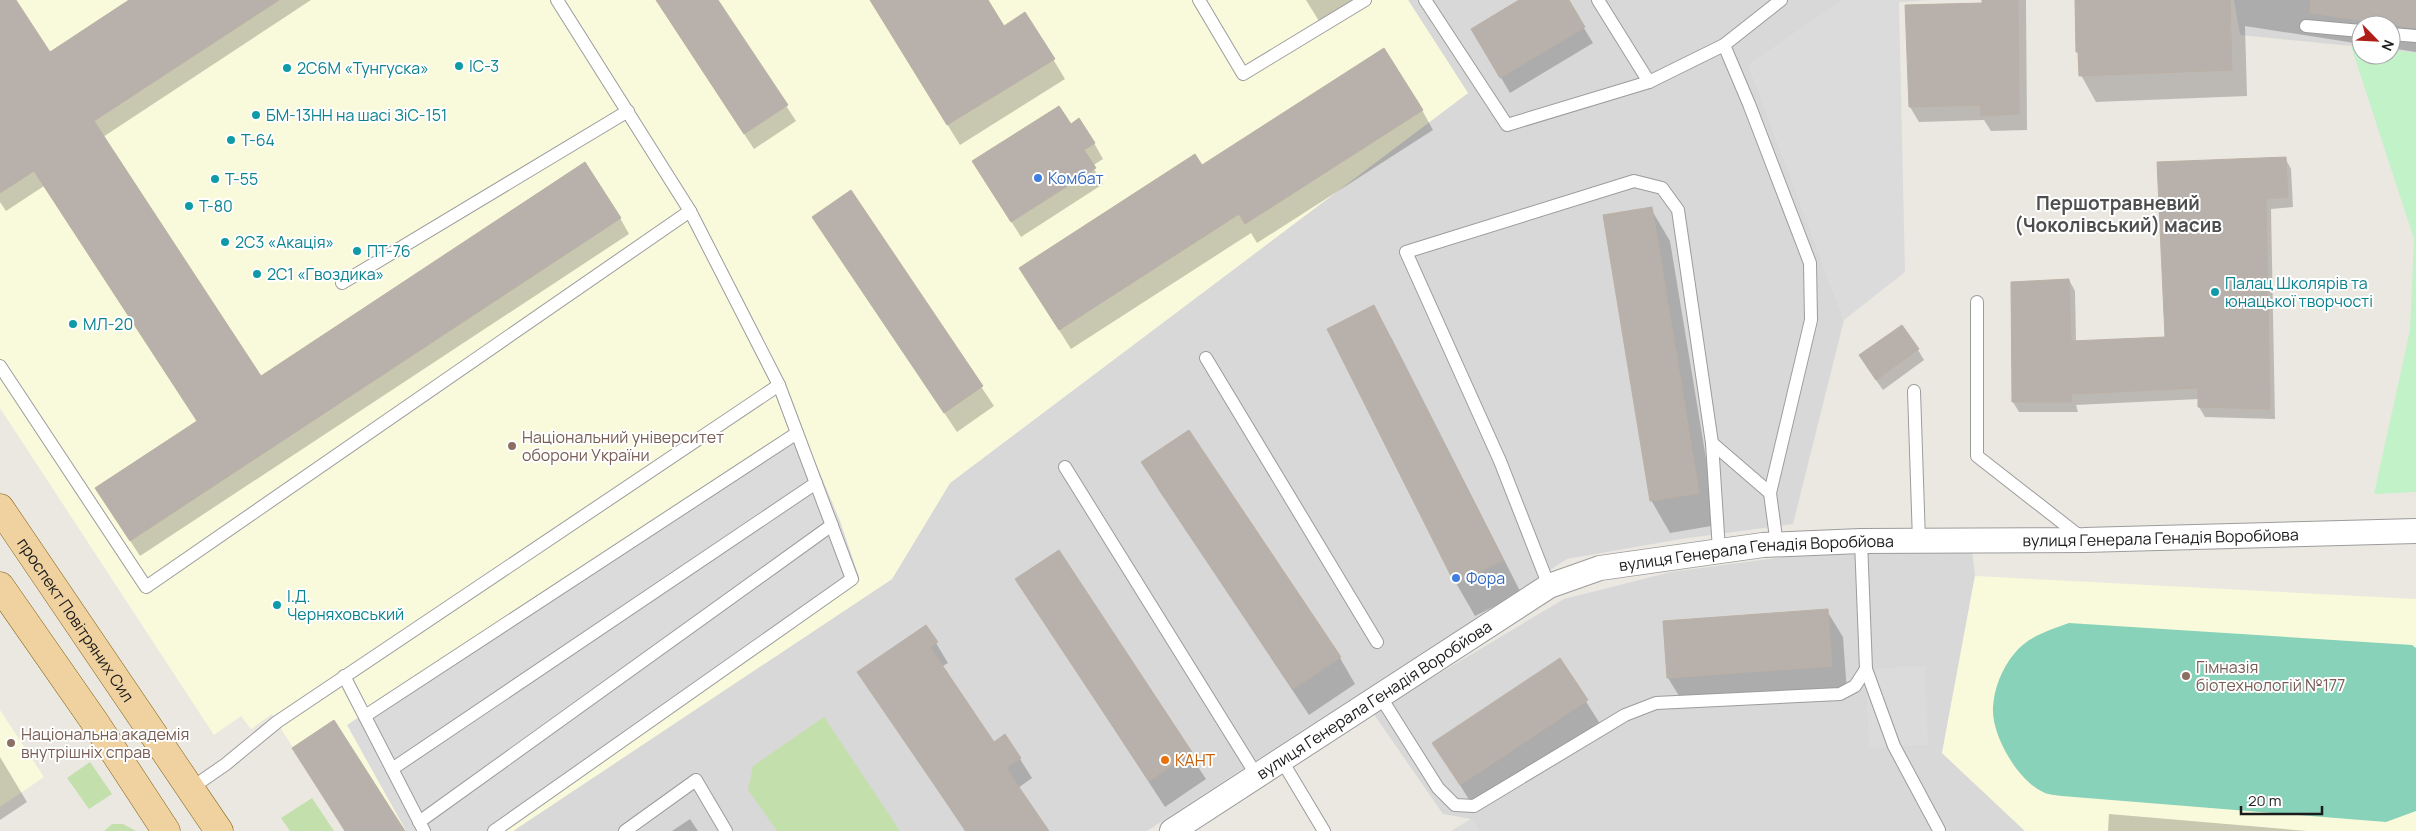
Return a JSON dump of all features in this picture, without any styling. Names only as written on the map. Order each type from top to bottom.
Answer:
[{"type":"main road","name":"проспект Повітряних Сил","points":[[0,508],[218,831]]},
{"type":"main road","points":[[0,586],[94,721],[166,831]]},
{"type":"street","name":"вулиця Генерала Генадія Воробйова","points":[[1172,831],[1549,586],[1600,568],[1718,550],[1777,545],[1919,541],[2084,540],[2416,531]]},
{"type":"lane","points":[[494,831],[852,579],[779,385],[690,211],[557,0]]},
{"type":"lane","points":[[1199,0],[1243,74],[1365,0]]},
{"type":"lane","points":[[1425,0],[1507,125],[1648,82],[1724,45],[1781,0]]},
{"type":"lane","points":[[1598,0],[1648,82]]},
{"type":"lane","points":[[2306,26],[2351,30]]},
{"type":"lane","points":[[2401,35],[2416,36]]},
{"type":"lane","points":[[1724,45],[1749,104],[1810,263],[1811,320],[1770,493],[1777,545]]},
{"type":"lane","points":[[342,283],[628,112]]},
{"type":"lane","points":[[1549,586],[1500,461],[1406,252],[1634,181],[1662,188],[1678,210],[1712,443],[1718,550]]},
{"type":"lane","points":[[0,366],[146,587],[690,211]]},
{"type":"lane","points":[[1977,302],[1977,456],[2084,540]]},
{"type":"lane","points":[[1206,358],[1377,642]]},
{"type":"lane","points":[[190,789],[226,764],[277,722],[344,676],[779,385]]},
{"type":"lane","points":[[1914,391],[1919,541]]},
{"type":"lane","points":[[365,716],[797,433]]},
{"type":"lane","points":[[1712,443],[1770,493]]},
{"type":"lane","points":[[1065,467],[1257,776]]},
{"type":"lane","points":[[392,769],[816,483]]},
{"type":"lane","points":[[344,676],[421,826],[832,525]]},
{"type":"lane","points":[[1861,542],[1866,669],[1894,746],[1939,830]]},
{"type":"lane","points":[[1380,696],[1438,788],[1455,804],[1474,806],[1625,715],[1656,704],[1840,694],[1855,686],[1866,669]]},
{"type":"lane","points":[[1282,761],[1324,831]]},
{"type":"lane","points":[[625,831],[696,780],[726,831]]},
{"type":"shaded area","name":"Національний університет оборони України","points":[[0,0],[1408,0],[1468,93],[950,483],[892,579],[513,831],[345,831],[272,714],[251,729],[241,716],[214,735],[0,408]]},
{"type":"shaded area","points":[[1408,0],[1843,0],[1749,65],[1844,320],[1793,524],[1681,539],[1567,559],[1147,831],[513,831],[892,579],[950,483],[1468,93]]},
{"type":"shaded area","points":[[1843,0],[1930,0],[1899,2],[1905,272],[1844,320],[1749,65]]},
{"type":"shaded area","points":[[2234,0],[2416,0],[2416,53],[2401,51],[2401,15],[2351,15],[2351,46],[2240,35]]},
{"type":"shaded area","points":[[800,426],[840,521],[859,577],[500,831],[406,831],[347,725]]},
{"type":"shaded area","points":[[1972,551],[1975,576],[1942,753],[2025,831],[1478,831],[1471,819],[1443,814],[1373,713],[1564,599],[1671,572],[1792,556]]},
{"type":"shaded area","name":"Гімназія біотехнологій №177","points":[[1975,576],[2416,599],[2416,831],[2025,831],[1942,753]]},
{"type":"shaded area","points":[[1925,666],[1928,745],[1869,748],[1866,669]]},
{"type":"shaded area","name":"Національна академія внутрішніх справ","points":[[0,710],[44,777],[0,807]]},
{"type":"shaded area","points":[[1471,819],[1478,831],[1451,831]]},
{"type":"green space","points":[[2401,51],[2416,53],[2416,492],[2374,494],[2410,330],[2414,239],[2357,65],[2401,65]]},
{"type":"green space","name":"Гімназія біотехнологій №177","points":[[2069,623],[2412,645],[2416,648],[2416,811],[2386,822],[2062,796],[2043,792],[2024,777],[2007,755],[1996,730],[1994,700],[2002,672],[2020,648],[2032,638]]},
{"type":"green space","points":[[824,717],[900,831],[777,831],[748,790],[753,766]]},
{"type":"green space","points":[[90,762],[112,794],[89,809],[67,778]]},
{"type":"green space","points":[[312,798],[334,831],[290,831],[281,818]]},
{"type":"green space","points":[[112,824],[123,824],[136,831],[104,831]]},
{"type":"building","points":[[0,0],[16,0],[50,52],[129,0],[279,0],[94,121],[261,376],[585,162],[621,218],[130,541],[95,488],[197,421],[34,171],[0,193]]},
{"type":"building","points":[[656,0],[718,0],[788,105],[744,134]]},
{"type":"building","points":[[870,0],[988,0],[1004,26],[1025,12],[1055,59],[947,125]]},
{"type":"building","points":[[1519,0],[1569,0],[1585,27],[1500,78],[1471,29]]},
{"type":"building","points":[[1982,0],[2018,0],[2019,114],[1981,116],[1980,105],[1909,107],[1905,5],[1982,3]]},
{"type":"building","points":[[2075,0],[2230,0],[2232,70],[2079,76],[2078,52],[2076,52]]},
{"type":"building","points":[[2311,0],[2416,0],[2416,28],[2401,26],[2401,15],[2351,15],[2351,19],[2310,13]]},
{"type":"building","points":[[1384,48],[1423,110],[1245,224],[1239,214],[1059,330],[1019,268],[1195,154],[1202,165]]},
{"type":"building","points":[[1059,106],[1071,124],[1079,118],[1095,143],[1084,150],[1096,168],[1011,222],[972,161]]},
{"type":"building","name":"Палац Школярів та юнацької творчості","points":[[2286,157],[2288,197],[2266,199],[2270,409],[2198,407],[2198,388],[2071,394],[2072,402],[2012,402],[2011,282],[2069,279],[2071,341],[2165,337],[2157,162]]},
{"type":"building","points":[[851,190],[983,386],[944,413],[812,217]]},
{"type":"building","points":[[1652,207],[1699,493],[1650,501],[1603,215]]},
{"type":"building","points":[[1374,305],[1503,560],[1455,584],[1327,329]]},
{"type":"building","points":[[1902,325],[1919,349],[1876,380],[1859,355]]},
{"type":"building","points":[[1189,430],[1341,657],[1293,689],[1141,462]]},
{"type":"building","points":[[1059,550],[1192,752],[1149,781],[1015,579]]},
{"type":"building","points":[[1828,609],[1832,666],[1667,678],[1663,621]]},
{"type":"building","points":[[926,625],[938,642],[930,647],[994,742],[1005,734],[1021,758],[1006,768],[1049,831],[966,831],[857,672]]},
{"type":"building","points":[[1560,658],[1588,700],[1460,785],[1432,743]]},
{"type":"building","points":[[334,720],[405,831],[345,831],[292,748]]},
{"type":"place","name":"ІС-3","points":[[459,66]]},
{"type":"place","name":"2С6М «Тунгуска»","points":[[287,68]]},
{"type":"place","name":"БМ-13НН на шасі ЗіС-151","points":[[256,115]]},
{"type":"place","name":"Т-64","points":[[231,140]]},
{"type":"place","name":"Комбат","points":[[1038,178]]},
{"type":"place","name":"Т-55","points":[[215,179]]},
{"type":"place","name":"Т-80","points":[[189,206]]},
{"type":"place","name":"2С3 «Акація»","points":[[225,242]]},
{"type":"place","name":"ПТ-76","points":[[357,251]]},
{"type":"place","name":"2С1 «Гвоздика»","points":[[257,274]]},
{"type":"place","name":"Палац Школярів та юнацької творчості","points":[[2215,292]]},
{"type":"place","name":"МЛ-20","points":[[73,324]]},
{"type":"place","name":"Національний університет оборони України","points":[[512,446]]},
{"type":"place","name":"Фора","points":[[1456,578]]},
{"type":"place","name":"І.Д. Черняховський","points":[[277,605]]},
{"type":"place","name":"Гімназія біотехнологій №177","points":[[2186,676]]},
{"type":"place","name":"Національна академія внутрішніх справ","points":[[11,743]]},
{"type":"place","name":"КАНТ","points":[[1165,760]]},
{"type":"district","name":"Першотравневий (Чоколівський) масив","points":[[2118,214]]}]
